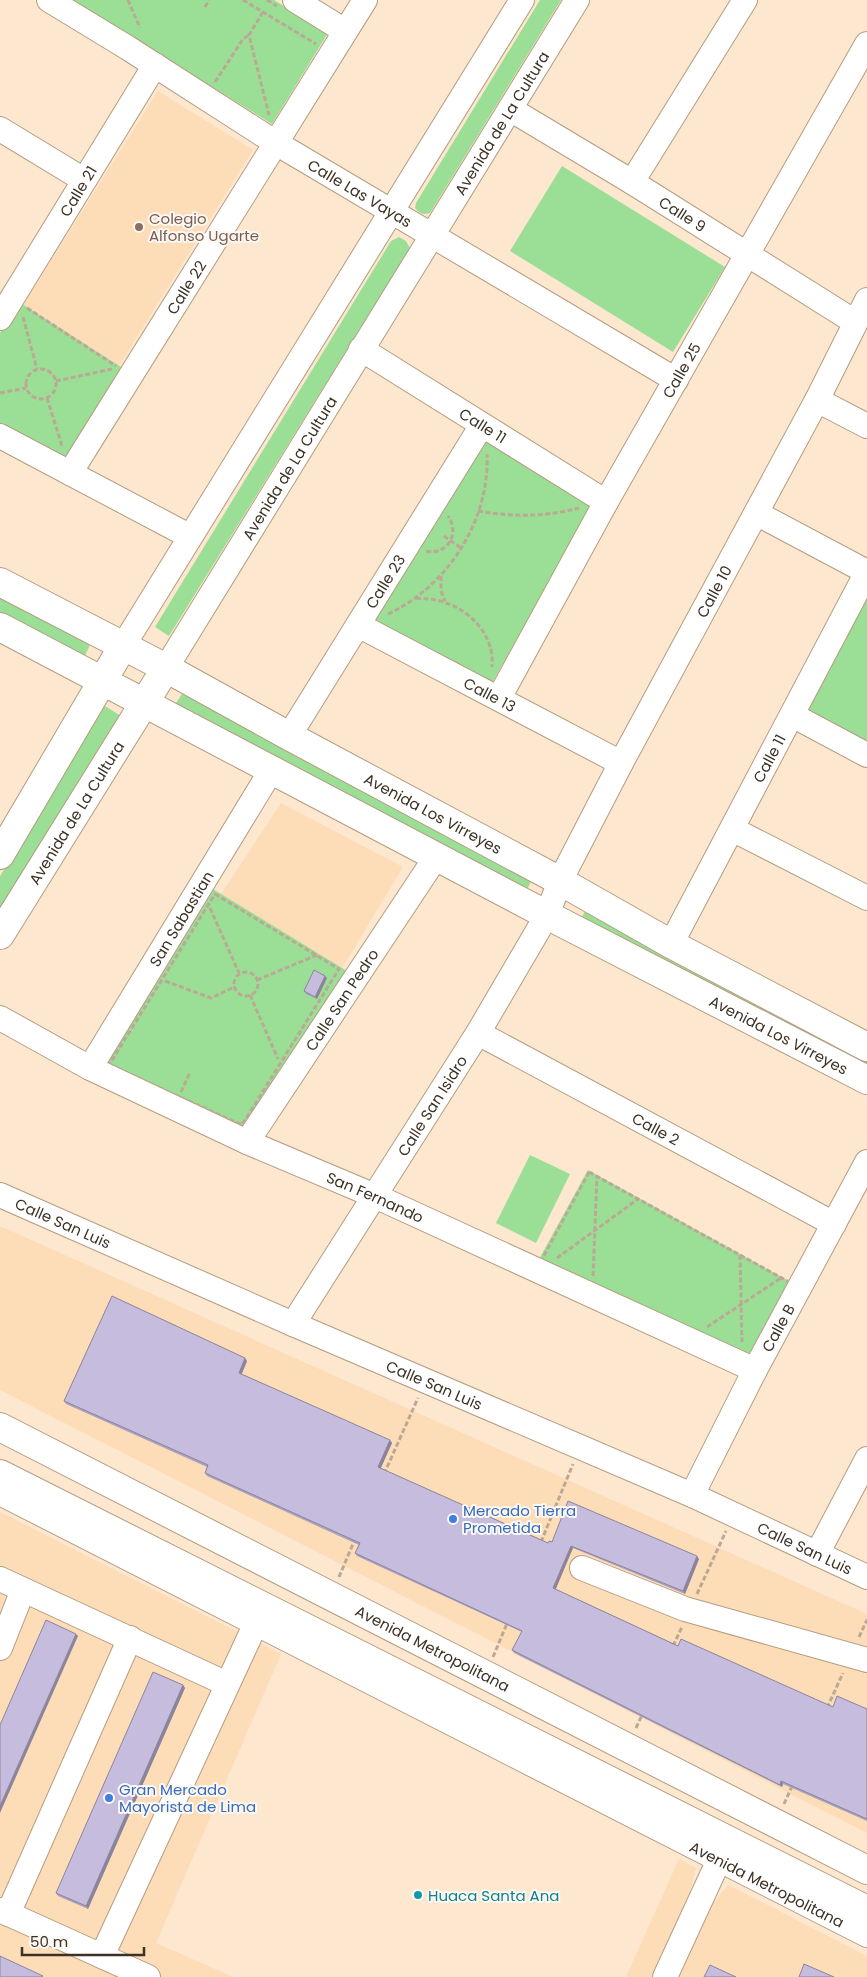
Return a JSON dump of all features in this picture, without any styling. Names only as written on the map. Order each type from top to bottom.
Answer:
[{"type":"main road","name":"Avenida Los Virreyes","points":[[0,582],[166,668],[560,881],[671,944],[867,1047]]},
{"type":"main road","name":"Avenida Los Virreyes","points":[[0,627],[547,915],[867,1080]]},
{"type":"main road","points":[[0,856],[123,646]]},
{"type":"main road","name":"Avenida de La Cultura","points":[[0,936],[166,668]]},
{"type":"main road","name":"Avenida Metropolitana","points":[[0,1427],[867,1870]]},
{"type":"main road","name":"Avenida Metropolitana","points":[[0,1474],[867,1910]]},
{"type":"street","name":"Calle Las Vayas","points":[[49,0],[155,65],[276,143],[676,380]]},
{"type":"street","name":"Calle 22","points":[[70,473],[365,0]]},
{"type":"street","points":[[123,646],[189,536],[522,0]]},
{"type":"street","name":"Avenida de La Cultura","points":[[166,668],[577,0]]},
{"type":"street","points":[[632,182],[745,0]]},
{"type":"street","points":[[289,5],[345,31]]},
{"type":"street","name":"Calle 25","points":[[499,698],[606,502],[867,44]]},
{"type":"street","name":"Calle 21","points":[[11,316],[84,180],[155,65]]},
{"type":"street","name":"Calle 9","points":[[510,109],[632,182],[856,322]]},
{"type":"street","points":[[0,128],[84,180]]},
{"type":"street","name":"Calle 10","points":[[560,881],[620,764],[817,400],[867,300]]},
{"type":"street","name":"Calle 11","points":[[361,350],[606,502]]},
{"type":"street","points":[[817,400],[867,426]]},
{"type":"street","name":"Calle 23","points":[[289,736],[482,425]]},
{"type":"street","points":[[0,436],[189,536]]},
{"type":"street","points":[[756,513],[867,572]]},
{"type":"street","name":"Calle 11","points":[[671,944],[867,572]]},
{"type":"street","name":"Calle 13","points":[[358,625],[499,698],[620,764]]},
{"type":"street","points":[[792,715],[867,755]]},
{"type":"street","name":"San Sabastian","points":[[90,1068],[272,769]]},
{"type":"street","points":[[732,829],[867,898]]},
{"type":"street","name":"Calle San Pedro","points":[[246,1142],[436,857]]},
{"type":"street","name":"Calle San Isidro","points":[[293,1324],[478,1033],[547,915],[560,881]]},
{"type":"street","name":"San Fernando","points":[[0,1018],[90,1068],[246,1142],[542,1267],[749,1361]]},
{"type":"street","name":"Calle 2","points":[[478,1033],[834,1224]]},
{"type":"street","name":"Calle B","points":[[692,1495],[749,1361],[834,1224],[867,1162]]},
{"type":"street","name":"Calle San Luis","points":[[0,1195],[293,1324],[692,1495],[867,1577]]},
{"type":"street","points":[[817,1554],[867,1458]]},
{"type":"street","name":"Avenida Metropolitana","points":[[0,1493],[867,1935]]},
{"type":"street","points":[[582,1568],[690,1610],[859,1658]]},
{"type":"street","points":[[0,1579],[227,1684]]},
{"type":"street","points":[[0,1648],[24,1590]]},
{"type":"street","points":[[114,1966],[227,1684],[256,1624]]},
{"type":"street","points":[[130,1638],[4,1912],[114,1966],[148,1977]]},
{"type":"street","points":[[665,1977],[719,1860]]},
{"type":"path","points":[[128,0],[140,28]]},
{"type":"path","points":[[205,7],[210,0]]},
{"type":"path","points":[[243,0],[316,45],[320,40]]},
{"type":"path","points":[[267,0],[289,5]]},
{"type":"path","points":[[213,85],[263,12]]},
{"type":"path","points":[[249,35],[270,120]]},
{"type":"path","points":[[270,120],[275,111]]},
{"type":"path","points":[[262,115],[270,120]]},
{"type":"path","points":[[20,304],[118,368]]},
{"type":"path","points":[[11,316],[37,369]]},
{"type":"path","points":[[113,376],[118,368]]},
{"type":"path","points":[[56,381],[118,368]]},
{"type":"path","points":[[37,369],[50,371],[56,381],[56,389],[53,395],[48,398],[37,399],[28,393],[26,388],[28,376],[37,369]]},
{"type":"path","points":[[0,393],[26,388]]},
{"type":"path","points":[[48,398],[63,449]]},
{"type":"path","points":[[383,617],[415,598],[441,576],[461,548],[478,511],[486,476],[487,450]]},
{"type":"path","points":[[478,511],[523,516],[545,515],[582,508]]},
{"type":"path","points":[[421,549],[429,552],[438,551],[451,541],[454,533],[454,524],[444,511]]},
{"type":"path","points":[[444,536],[461,548]]},
{"type":"path","points":[[441,576],[441,591],[445,602]]},
{"type":"path","points":[[415,598],[445,602],[460,609],[473,619],[484,632],[490,647],[493,664],[492,672]]},
{"type":"path","points":[[215,894],[316,955],[339,969],[242,1125],[110,1065],[215,894]]},
{"type":"path","points":[[208,905],[238,974]]},
{"type":"path","points":[[257,980],[316,955]]},
{"type":"path","points":[[244,971],[250,972],[255,976],[258,987],[255,992],[250,995],[240,995],[233,982],[238,974],[244,971]]},
{"type":"path","points":[[162,980],[211,998],[234,987]]},
{"type":"path","points":[[250,995],[280,1064]]},
{"type":"path","points":[[178,1096],[190,1072]]},
{"type":"path","points":[[542,1267],[590,1172],[789,1282]]},
{"type":"path","points":[[592,1284],[597,1176]]},
{"type":"path","points":[[542,1267],[638,1199]]},
{"type":"path","points":[[740,1255],[741,1305],[749,1361]]},
{"type":"path","points":[[699,1333],[782,1278]]},
{"type":"path","points":[[384,1474],[425,1381]]},
{"type":"path","points":[[540,1544],[580,1448]]},
{"type":"path","points":[[669,1655],[733,1515]]},
{"type":"path","points":[[330,1596],[356,1538]]},
{"type":"path","points":[[486,1675],[509,1617]]},
{"type":"path","points":[[824,1716],[859,1658],[867,1620]]},
{"type":"path","points":[[627,1747],[645,1709]]},
{"type":"path","points":[[775,1823],[796,1776]]},
{"type":"shaded area","name":"Colegio Alfonso Ugarte","points":[[158,91],[253,150],[119,366],[23,305]]},
{"type":"shaded area","points":[[281,803],[403,867],[342,968],[221,894]]},
{"type":"shaded area","name":"Mercado Tierra Prometida","points":[[0,1226],[867,1614],[867,1833],[0,1390]]},
{"type":"shaded area","name":"Gran Mercado Mayorista de Lima","points":[[0,1512],[281,1654],[156,1943],[233,1977],[0,1977]]},
{"type":"shaded area","points":[[679,1859],[696,1868],[690,1891],[715,1901],[728,1885],[867,1956],[867,1977],[626,1977]]},
{"type":"green space","points":[[72,0],[274,0],[328,33],[272,124]]},
{"type":"green space","points":[[540,0],[561,0],[430,213],[420,213],[415,208],[416,203]]},
{"type":"green space","points":[[562,166],[725,267],[673,352],[510,251]]},
{"type":"green space","points":[[399,237],[406,241],[410,248],[169,636],[155,627],[391,241]]},
{"type":"green space","points":[[19,302],[121,367],[66,461],[0,426],[0,333]]},
{"type":"green space","points":[[485,438],[592,506],[492,683],[374,621]]},
{"type":"green space","points":[[867,594],[867,743],[805,711]]},
{"type":"green space","points":[[0,597],[90,645],[82,662],[0,618]]},
{"type":"green space","points":[[182,694],[531,882],[524,895],[172,709]]},
{"type":"green space","points":[[105,706],[121,716],[0,911],[0,876]]},
{"type":"green space","points":[[213,889],[347,971],[243,1132],[104,1065]]},
{"type":"green space","points":[[586,909],[867,1060],[867,1078],[578,925]]},
{"type":"green space","points":[[530,1155],[570,1174],[536,1243],[496,1223]]},
{"type":"green space","points":[[588,1170],[796,1285],[756,1358],[538,1261]]},
{"type":"building","points":[[314,970],[325,976],[315,997],[304,991]]},
{"type":"building","points":[[112,1296],[245,1358],[239,1373],[390,1440],[378,1467],[548,1543],[549,1541],[552,1542],[568,1501],[697,1556],[683,1591],[571,1546],[553,1588],[678,1646],[681,1639],[833,1707],[837,1696],[867,1709],[867,1819],[781,1781],[780,1785],[512,1650],[522,1631],[355,1553],[360,1543],[205,1473],[208,1465],[64,1401]]},
{"type":"building","points":[[46,1620],[76,1634],[0,1806],[0,1725]]},
{"type":"building","points":[[153,1672],[183,1685],[86,1906],[56,1893]]},
{"type":"building","points":[[0,1956],[43,1976],[0,1977]]},
{"type":"building","points":[[804,1964],[834,1977],[799,1977]]},
{"type":"building","points":[[710,1965],[736,1977],[704,1977]]},
{"type":"place","name":"Colegio Alfonso Ugarte","points":[[139,227]]},
{"type":"place","name":"Mercado Tierra Prometida","points":[[453,1519]]},
{"type":"place","name":"Gran Mercado Mayorista de Lima","points":[[109,1798]]},
{"type":"place","name":"Huaca Santa Ana","points":[[418,1895]]}]
